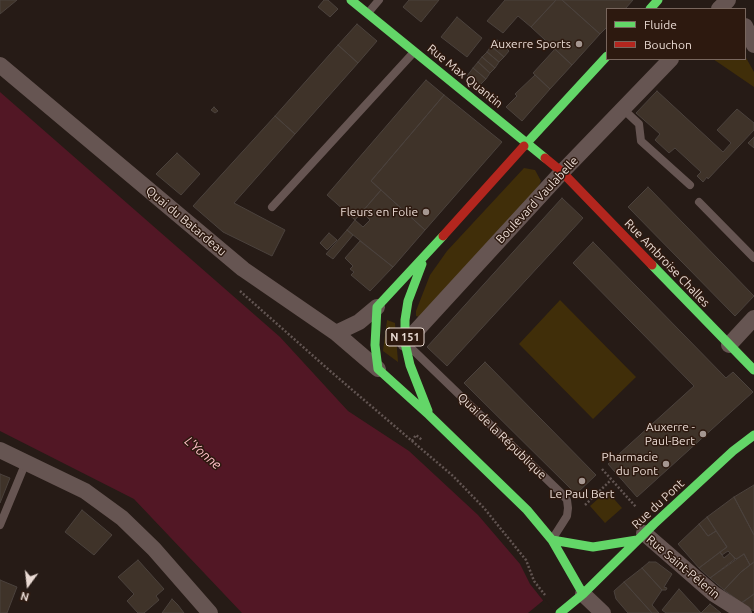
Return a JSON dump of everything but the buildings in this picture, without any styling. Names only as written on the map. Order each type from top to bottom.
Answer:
[{"type":"main road","name":"Rue Max Quantin","points":[[351,0],[562,172]]},
{"type":"main road","points":[[651,8],[658,0]]},
{"type":"main road","name":"N 151","points":[[583,594],[552,540],[527,510],[429,415],[378,369],[375,345],[377,306],[424,257],[527,142],[606,57]]},
{"type":"main road","name":"Rue Ambroise Challes","points":[[562,172],[754,370]]},
{"type":"main road","name":"N 151","points":[[424,257],[408,301],[405,320],[405,343],[410,365],[429,415]]},
{"type":"main road","name":"Rue du Pont","points":[[561,613],[583,594],[640,536],[733,451],[753,437]]},
{"type":"main road","points":[[552,540],[593,547],[640,536]]},
{"type":"street","points":[[720,8],[728,0]]},
{"type":"street","points":[[746,28],[754,45]]},
{"type":"street","name":"Boulevard Vaulabelle","points":[[405,343],[562,172],[670,60]]},
{"type":"street","name":"Quai du Batardeau","points":[[0,65],[243,269],[336,333],[378,369]]},
{"type":"street","name":"N 151","points":[[336,333],[359,322],[377,306]]},
{"type":"street","points":[[729,345],[754,318]]},
{"type":"street","points":[[0,450],[85,491],[122,518],[154,549],[210,613]]},
{"type":"street","name":"Rue Saint-Pélerin","points":[[640,536],[714,594],[744,613]]},
{"type":"street","points":[[583,594],[603,613]]},
{"type":"lane","points":[[368,13],[379,0]]},
{"type":"lane","points":[[272,207],[414,51]]},
{"type":"lane","points":[[622,110],[639,124],[641,141],[690,185]]},
{"type":"lane","points":[[699,202],[754,258]]},
{"type":"lane","name":"Quai de la République","points":[[405,343],[567,500],[567,516],[552,540]]},
{"type":"lane","points":[[0,525],[22,460]]},
{"type":"path","points":[[243,269],[236,279],[239,290],[329,370],[453,476],[484,508],[526,560],[534,581],[545,595]]},
{"type":"path","points":[[412,441],[416,435],[423,440],[425,437]]},
{"type":"path","points":[[602,469],[636,507]]},
{"type":"path","points":[[585,505],[612,480]]},
{"type":"shaded area","points":[[746,58],[754,72],[754,87],[714,60],[746,60]]},
{"type":"shaded area","points":[[524,168],[535,170],[541,181],[538,187],[419,317],[416,316],[416,311],[430,275],[447,251]]},
{"type":"shaded area","points":[[560,300],[636,377],[593,419],[519,344]]},
{"type":"shaded area","points":[[387,320],[395,323],[398,362],[383,351]]},
{"type":"shaded area","points":[[607,491],[622,508],[605,523],[590,506]]},
{"type":"water","name":"L'Yonne","points":[[0,92],[280,337],[348,411],[409,451],[478,515],[520,564],[530,584],[553,613],[242,613],[134,499],[0,431]]},
{"type":"pier","points":[[545,599],[555,613],[528,613]]},
{"type":"traffic: fast","points":[[351,0],[545,158]]},
{"type":"traffic: fast","points":[[651,8],[658,0]]},
{"type":"traffic: fast","points":[[524,146],[606,57]]},
{"type":"traffic: fast","points":[[443,236],[377,307],[375,345],[378,369],[429,415],[527,510],[552,540],[583,594],[560,613]]},
{"type":"traffic: fast","points":[[422,264],[408,301],[405,320],[405,343],[410,365],[428,411]]},
{"type":"traffic: fast","points":[[652,265],[754,370]]},
{"type":"traffic: fast","points":[[583,594],[654,524],[733,451],[754,435]]},
{"type":"traffic: fast","points":[[552,540],[593,547],[637,540]]},
{"type":"traffic: jam","points":[[443,236],[524,146]]},
{"type":"traffic: jam","points":[[545,158],[562,172],[652,265]]},
{"type":"place","name":"Auxerre Sports","points":[[579,44]]},
{"type":"place","name":"Fleurs en Folie","points":[[426,212]]},
{"type":"place","name":"Auxerre - Paul-Bert","points":[[703,434]]},
{"type":"place","name":"Pharmacie du Pont","points":[[666,464]]},
{"type":"place","name":"Le Paul Bert","points":[[582,481]]}]
